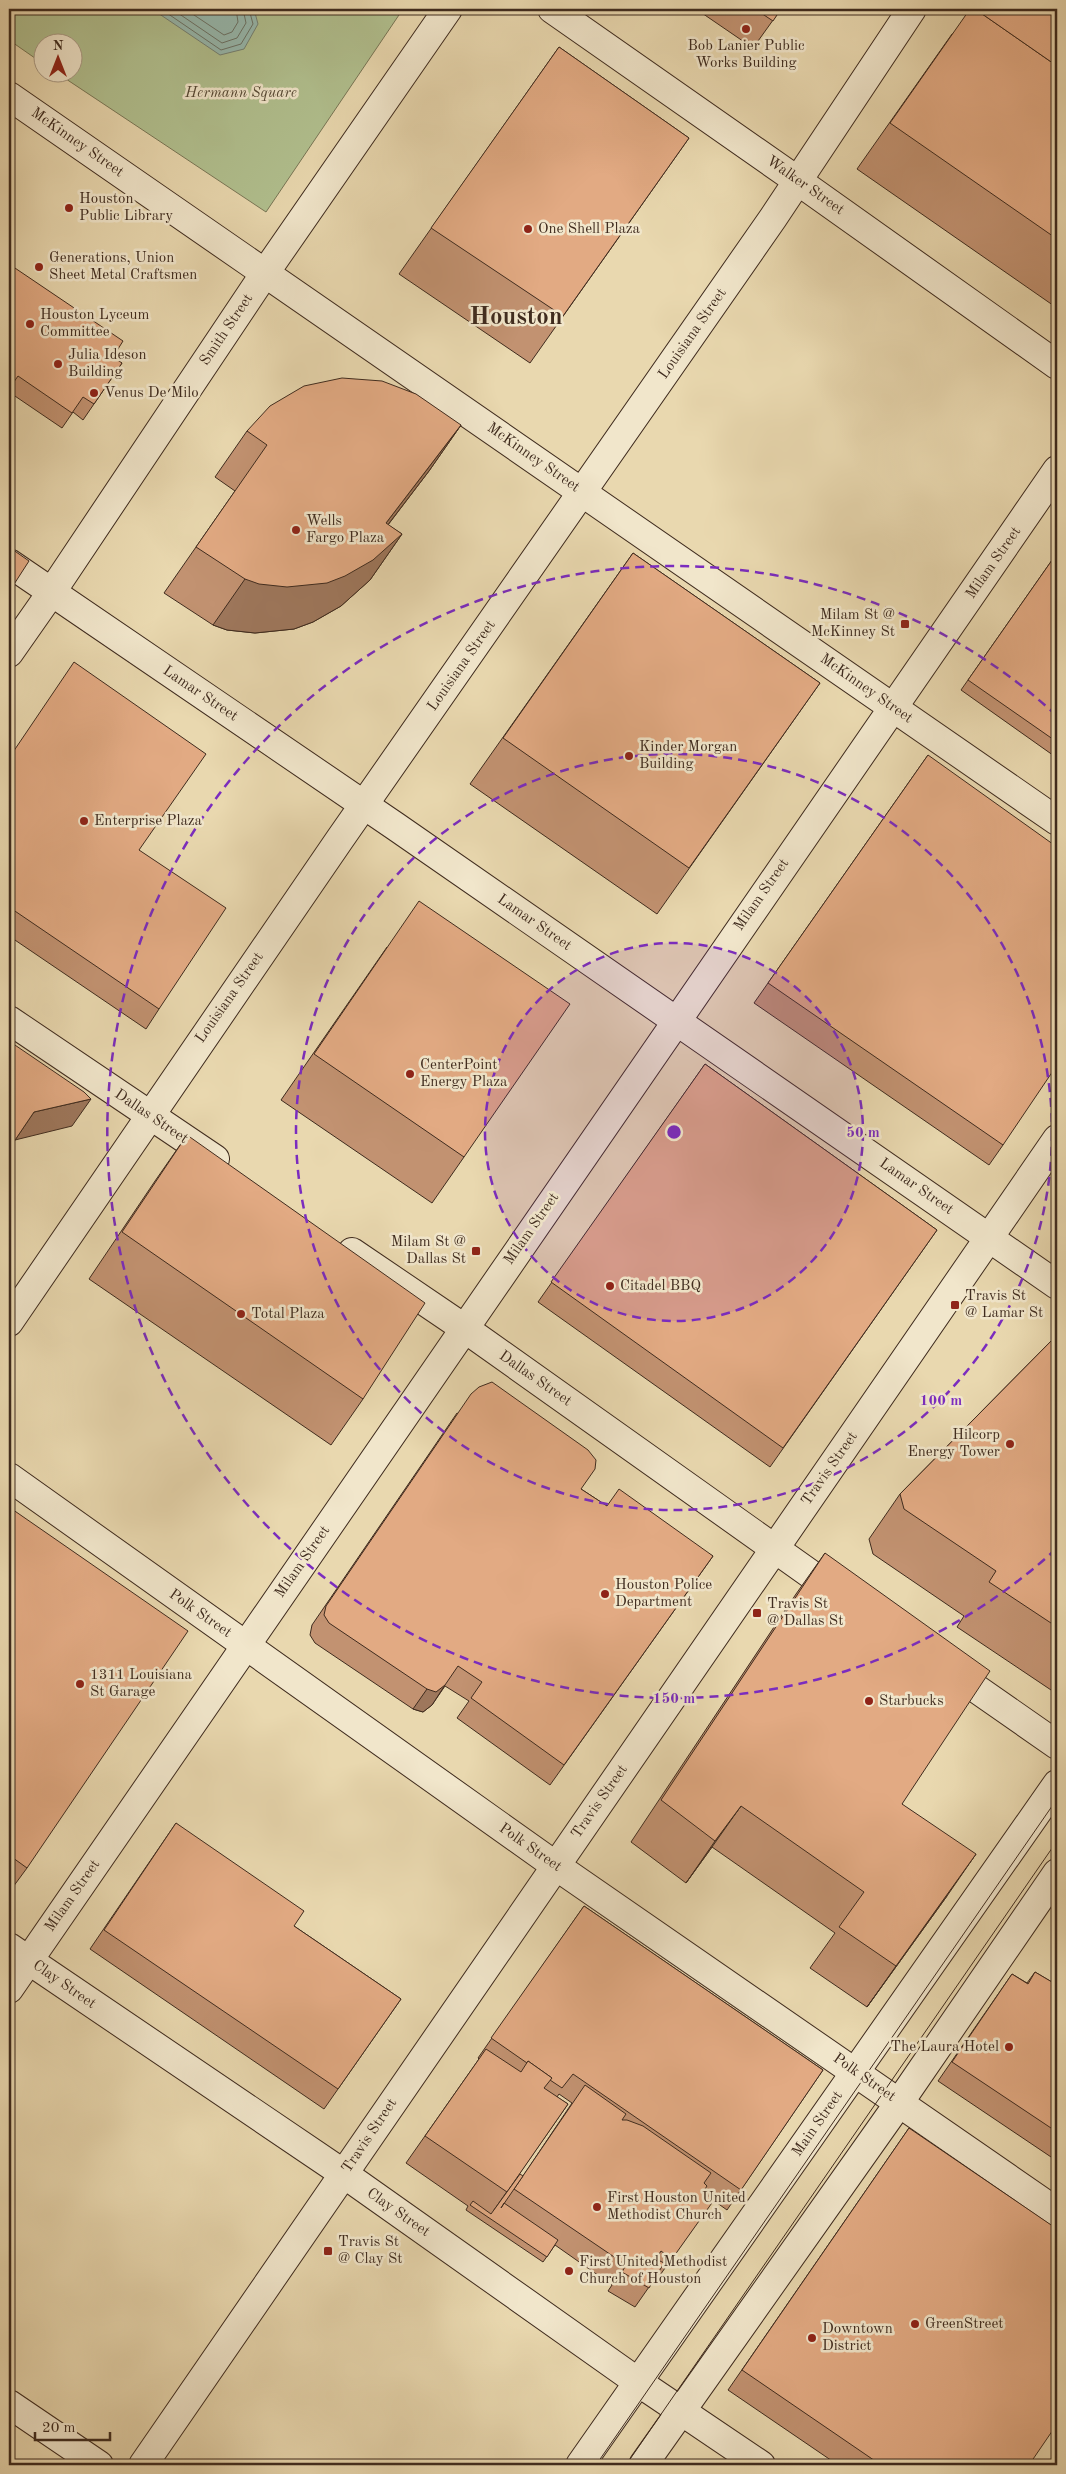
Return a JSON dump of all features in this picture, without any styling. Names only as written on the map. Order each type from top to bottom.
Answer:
[{"type":"main road","name":"Smith Street","points":[[9,653],[52,593],[265,273],[448,9]]},
{"type":"main road","name":"Walker Street","points":[[552,9],[798,180],[1057,365]]},
{"type":"main road","name":"Louisiana Street","points":[[9,1322],[150,1115],[583,493],[798,180],[912,9]]},
{"type":"main road","name":"McKinney Street","points":[[9,96],[1057,821]]},
{"type":"main road","name":"Milam Street","points":[[9,1989],[19,1953],[245,1646],[1057,470]]},
{"type":"main road","name":"Lamar Street","points":[[9,563],[1057,1285]]},
{"type":"main road","name":"Dallas Street","points":[[9,1020],[236,1174]]},
{"type":"main road","name":"Travis Street","points":[[143,2465],[1057,1139]]},
{"type":"main road","name":"Dallas Street","points":[[333,1239],[464,1328],[858,1606]]},
{"type":"main road","name":"Polk Street","points":[[9,1477],[556,1866],[1057,2212]]},
{"type":"main road","points":[[929,1656],[1057,1745]]},
{"type":"main road","name":"Main Street","points":[[580,2465],[1057,1784]]},
{"type":"main road","points":[[643,2465],[899,2103],[1057,1873]]},
{"type":"main road","name":"Clay Street","points":[[19,1953],[344,2174],[638,2382],[761,2465]]},
{"type":"main road","points":[[9,2404],[99,2465]]},
{"type":"green space","name":"Hermann Square","points":[[9,9],[403,9],[266,212],[71,82],[82,82],[82,32],[32,32],[32,56],[9,40]]},
{"type":"water","points":[[152,9],[254,9],[258,24],[244,49],[220,55]]},
{"type":"building","points":[[755,9],[781,9],[773,21]]},
{"type":"building","points":[[970,9],[975,9],[1057,66],[1057,239],[890,123]]},
{"type":"building","points":[[975,9],[1057,9],[1057,66]]},
{"type":"building","name":"One Shell Plaza","points":[[559,47],[689,138],[563,316],[431,228]]},
{"type":"building","points":[[9,159],[14,162],[9,170]]},
{"type":"building","name":"Julia Ideson Building","points":[[9,264],[123,341],[113,357],[122,363],[94,404],[83,397],[72,413],[18,376],[9,389]]},
{"type":"building","name":"Wells Fargo Plaza","points":[[342,378],[382,381],[416,394],[461,425],[386,523],[402,534],[373,560],[345,576],[327,583],[287,587],[259,584],[245,579],[196,547],[267,445],[247,431],[270,406],[304,386]]},
{"type":"building","points":[[9,547],[29,561],[9,592]]},
{"type":"building","name":"Kinder Morgan Building","points":[[633,553],[820,683],[689,868],[503,738]]},
{"type":"building","points":[[1057,553],[1057,742],[968,680]]},
{"type":"building","name":"Enterprise Plaza","points":[[74,662],[206,754],[139,850],[226,908],[159,1009],[9,907],[9,758]]},
{"type":"building","points":[[928,755],[1057,847],[1057,1065],[1003,1145],[768,983]]},
{"type":"building","name":"CenterPoint Energy Plaza","points":[[419,901],[570,1004],[464,1157],[314,1054]]},
{"type":"building","points":[[9,1041],[84,1092],[91,1099],[34,1112],[9,1149]]},
{"type":"building","points":[[705,1064],[937,1230],[783,1448],[551,1282]]},
{"type":"building","points":[[187,1135],[425,1303],[363,1399],[122,1232]]},
{"type":"building","name":"Hilcorp Energy Tower","points":[[1057,1335],[1057,1627],[989,1582],[996,1571],[904,1509],[900,1494]]},
{"type":"building","points":[[492,1382],[588,1450],[596,1460],[595,1469],[581,1489],[607,1506],[619,1489],[713,1556],[564,1765],[471,1698],[482,1682],[458,1666],[445,1685],[436,1692],[427,1689],[329,1623],[324,1615],[326,1606],[471,1394],[479,1387]]},
{"type":"building","name":"1311 Louisiana St Garage","points":[[9,1507],[188,1631],[27,1868],[9,1855]]},
{"type":"building","points":[[825,1553],[990,1671],[902,1804],[976,1854],[896,1966],[839,1927],[864,1892],[741,1806],[715,1841],[661,1800]]},
{"type":"building","points":[[176,1823],[304,1911],[294,1926],[401,1999],[338,2089],[104,1930]]},
{"type":"building","points":[[584,1906],[823,2070],[741,2190],[573,2074],[562,2088],[550,2080],[552,2078],[528,2061],[527,2063],[491,2038]]},
{"type":"building","name":"The Laura Hotel","points":[[1035,1972],[1057,1985],[1057,2132],[952,2062],[1012,1974],[1028,1984]]},
{"type":"building","points":[[486,2049],[521,2072],[528,2061],[552,2078],[544,2088],[568,2104],[507,2192],[425,2136]]},
{"type":"building","name":"First Houston United Methodist Church","points":[[585,2085],[626,2114],[622,2120],[643,2126],[711,2173],[704,2183],[707,2186],[703,2192],[714,2200],[672,2259],[661,2251],[656,2259],[664,2263],[649,2288],[622,2272],[626,2265],[514,2189]]},
{"type":"building","name":"GreenStreet","points":[[909,2128],[1057,2229],[1057,2424],[1029,2465],[881,2465],[742,2370]]},
{"type":"building","points":[[520,2174],[523,2176],[504,2203],[558,2240],[547,2257],[470,2205],[473,2201],[491,2214]]},
{"type":"tram line","points":[[596,2465],[1057,1799]]},
{"type":"tram line","points":[[626,2465],[1057,1841]]},
{"type":"place","name":"Bob Lanier Public Works Building","points":[[746,29]]},
{"type":"place","name":"Houston Public Library","points":[[69,208]]},
{"type":"place","name":"One Shell Plaza","points":[[528,229]]},
{"type":"place","name":"Generations, Union Sheet Metal Craftsmen","points":[[39,267]]},
{"type":"place","name":"Houston Lyceum Committee","points":[[30,324]]},
{"type":"place","name":"Julia Ideson Building","points":[[58,364]]},
{"type":"place","name":"Venus De Milo","points":[[94,393]]},
{"type":"place","name":"Wells Fargo Plaza","points":[[296,530]]},
{"type":"place","name":"Milam St @ McKinney St","points":[[905,624]]},
{"type":"place","name":"Kinder Morgan Building","points":[[629,756]]},
{"type":"place","name":"Enterprise Plaza","points":[[84,821]]},
{"type":"place","name":"CenterPoint Energy Plaza","points":[[410,1074]]},
{"type":"place","name":"Milam St @ Dallas St","points":[[476,1251]]},
{"type":"place","name":"Citadel BBQ","points":[[610,1286]]},
{"type":"place","name":"Travis St @ Lamar St","points":[[955,1305]]},
{"type":"place","name":"Total Plaza","points":[[241,1314]]},
{"type":"place","name":"Hilcorp Energy Tower","points":[[1010,1444]]},
{"type":"place","name":"Houston Police Department","points":[[605,1594]]},
{"type":"place","name":"Travis St @ Dallas St","points":[[757,1613]]},
{"type":"place","name":"1311 Louisiana St Garage","points":[[80,1684]]},
{"type":"place","name":"Starbucks","points":[[869,1701]]},
{"type":"place","name":"The Laura Hotel","points":[[1009,2047]]},
{"type":"place","name":"First Houston United Methodist Church","points":[[597,2207]]},
{"type":"place","name":"Travis St @ Clay St","points":[[328,2251]]},
{"type":"place","name":"First United Methodist Church of Houston","points":[[569,2271]]},
{"type":"place","name":"GreenStreet","points":[[915,2324]]},
{"type":"place","name":"Downtown District","points":[[812,2338]]},
{"type":"district","name":"Houston","points":[[516,317]]}]
